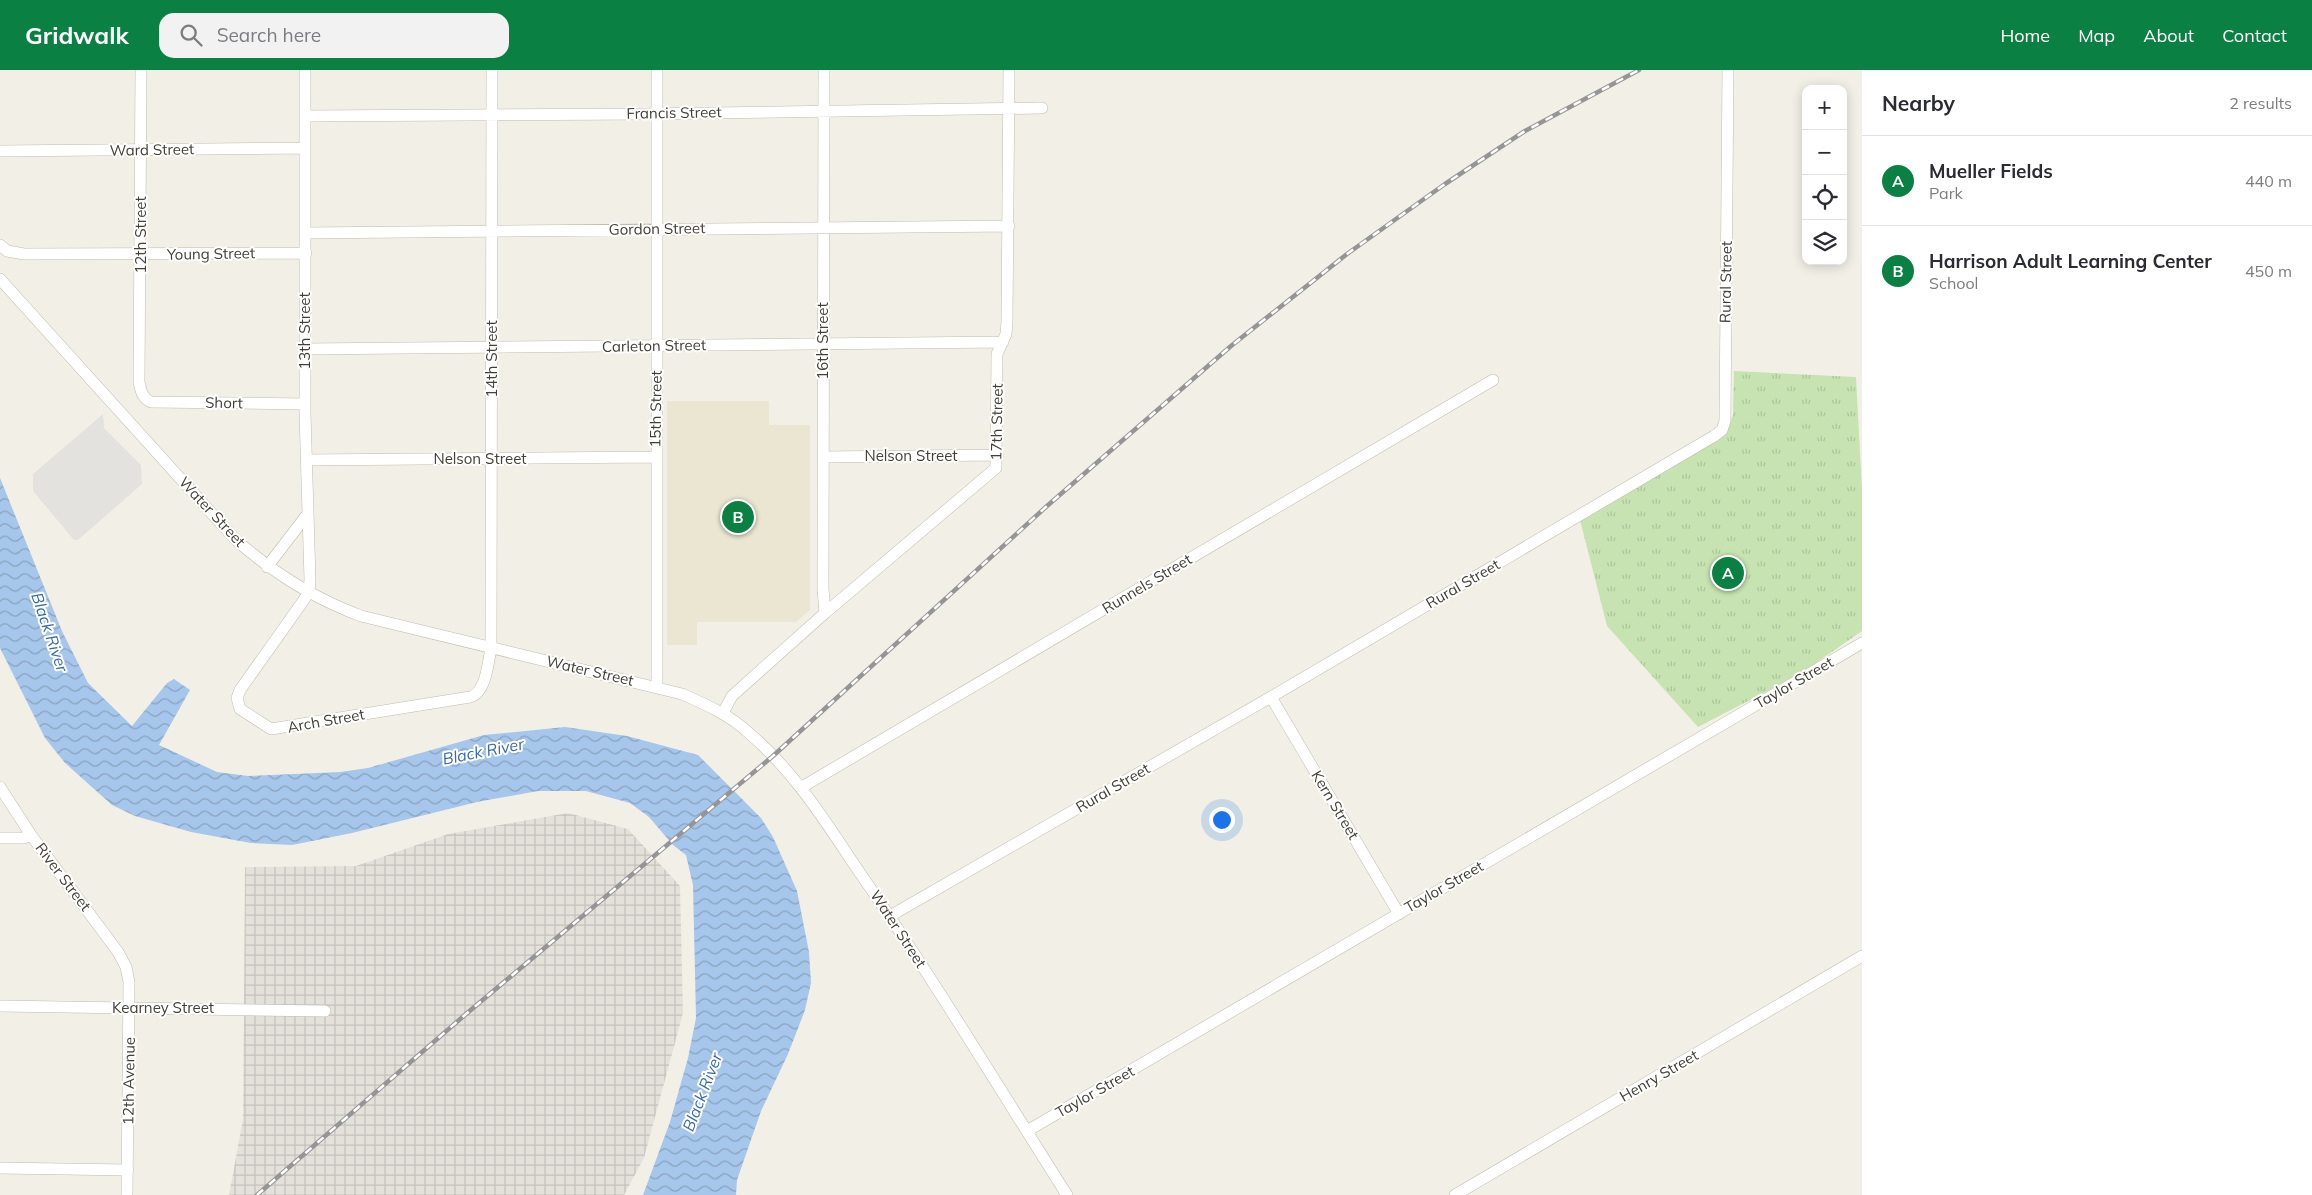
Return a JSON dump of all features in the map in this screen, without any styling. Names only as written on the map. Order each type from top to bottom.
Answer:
[{"type":"street","name":"12th Street","points":[[141,70],[139,382],[144,399]]},
{"type":"street","name":"13th Street","points":[[305,70],[306,516],[310,580],[308,592]]},
{"type":"street","name":"14th Street","points":[[490,648],[492,70]]},
{"type":"street","name":"15th Street","points":[[657,70],[655,457],[657,687]]},
{"type":"street","name":"16th Street","points":[[824,70],[823,344],[825,613]]},
{"type":"street","name":"17th Street","points":[[723,712],[732,696],[825,613],[996,468],[998,455],[997,354],[1003,342],[1008,322],[1009,70]]},
{"type":"street","name":"Rural Street","points":[[890,916],[1271,697],[1722,430],[1725,421],[1728,70]]},
{"type":"street","name":"Francis Street","points":[[305,116],[657,114],[1042,108]]},
{"type":"street","name":"Ward Street","points":[[0,151],[305,148]]},
{"type":"street","name":"Gordon Street","points":[[306,233],[1009,226]]},
{"type":"street","name":"Young Street","points":[[0,245],[7,251],[24,254],[306,253]]},
{"type":"street","name":"Water Street","points":[[0,278],[235,539],[267,567],[308,592],[361,616],[682,694],[723,712],[750,733],[802,787],[890,916],[1067,1195]]},
{"type":"street","name":"Carleton Street","points":[[306,349],[1003,342]]},
{"type":"street","name":"Runnels Street","points":[[802,787],[1492,380]]},
{"type":"street","name":"Short","points":[[144,399],[151,402],[305,404]]},
{"type":"street","name":"Nelson Street","points":[[824,457],[998,455]]},
{"type":"street","name":"Nelson Street","points":[[306,460],[655,457]]},
{"type":"street","points":[[267,567],[306,516]]},
{"type":"street","name":"Arch Street","points":[[308,592],[238,694],[237,704],[240,709],[267,728],[286,728],[476,696],[481,690],[490,648]]},
{"type":"street","name":"Taylor Street","points":[[1027,1131],[1862,643]]},
{"type":"street","name":"Kern Street","points":[[1271,697],[1399,914]]},
{"type":"street","name":"River Street","points":[[0,787],[31,835],[118,952],[126,967]]},
{"type":"street","points":[[0,838],[24,838],[31,835]]},
{"type":"street","name":"Henry Street","points":[[1455,1195],[1862,956]]},
{"type":"street","name":"12th Avenue","points":[[126,967],[130,982],[128,1195]]},
{"type":"street","name":"Kearney Street","points":[[0,1006],[325,1011]]},
{"type":"street","points":[[0,1168],[128,1170]]},
{"type":"shaded area","points":[[667,401],[769,401],[769,425],[810,425],[810,610],[796,622],[697,622],[697,645],[667,645]]},
{"type":"shaded area","points":[[103,414],[104,428],[141,465],[142,484],[78,540],[74,540],[33,491],[33,474]]},
{"type":"shaded area","points":[[568,813],[628,829],[680,886],[683,1013],[644,1158],[624,1195],[229,1195],[243,1119],[245,867],[356,866],[448,834]]},
{"type":"green space","points":[[1734,371],[1856,377],[1862,489],[1862,631],[1800,674],[1698,727],[1607,626],[1580,520],[1727,430],[1733,415]]},
{"type":"water","name":"Black River","points":[[0,478],[62,631],[88,683],[132,726],[167,683],[174,679],[190,690],[159,745],[217,772],[248,776],[340,772],[368,768],[484,735],[565,727],[627,736],[698,755],[761,818],[773,837],[797,891],[809,952],[811,983],[805,1010],[788,1054],[761,1111],[737,1180],[736,1195],[643,1195],[670,1122],[688,1058],[696,1018],[693,885],[686,855],[673,845],[649,817],[630,803],[586,791],[538,791],[477,802],[352,833],[292,845],[251,843],[191,832],[135,816],[112,805],[65,763],[45,738],[0,648]]},
{"type":"railway","points":[[257,1195],[466,1014],[773,756],[1047,506],[1231,346],[1347,254],[1445,184],[1525,131],[1639,70]]},
{"type":"place","name":"Harrison Adult Learning Center","points":[[738,517]]},
{"type":"place","name":"Mueller Fields","points":[[1728,573]]}]
